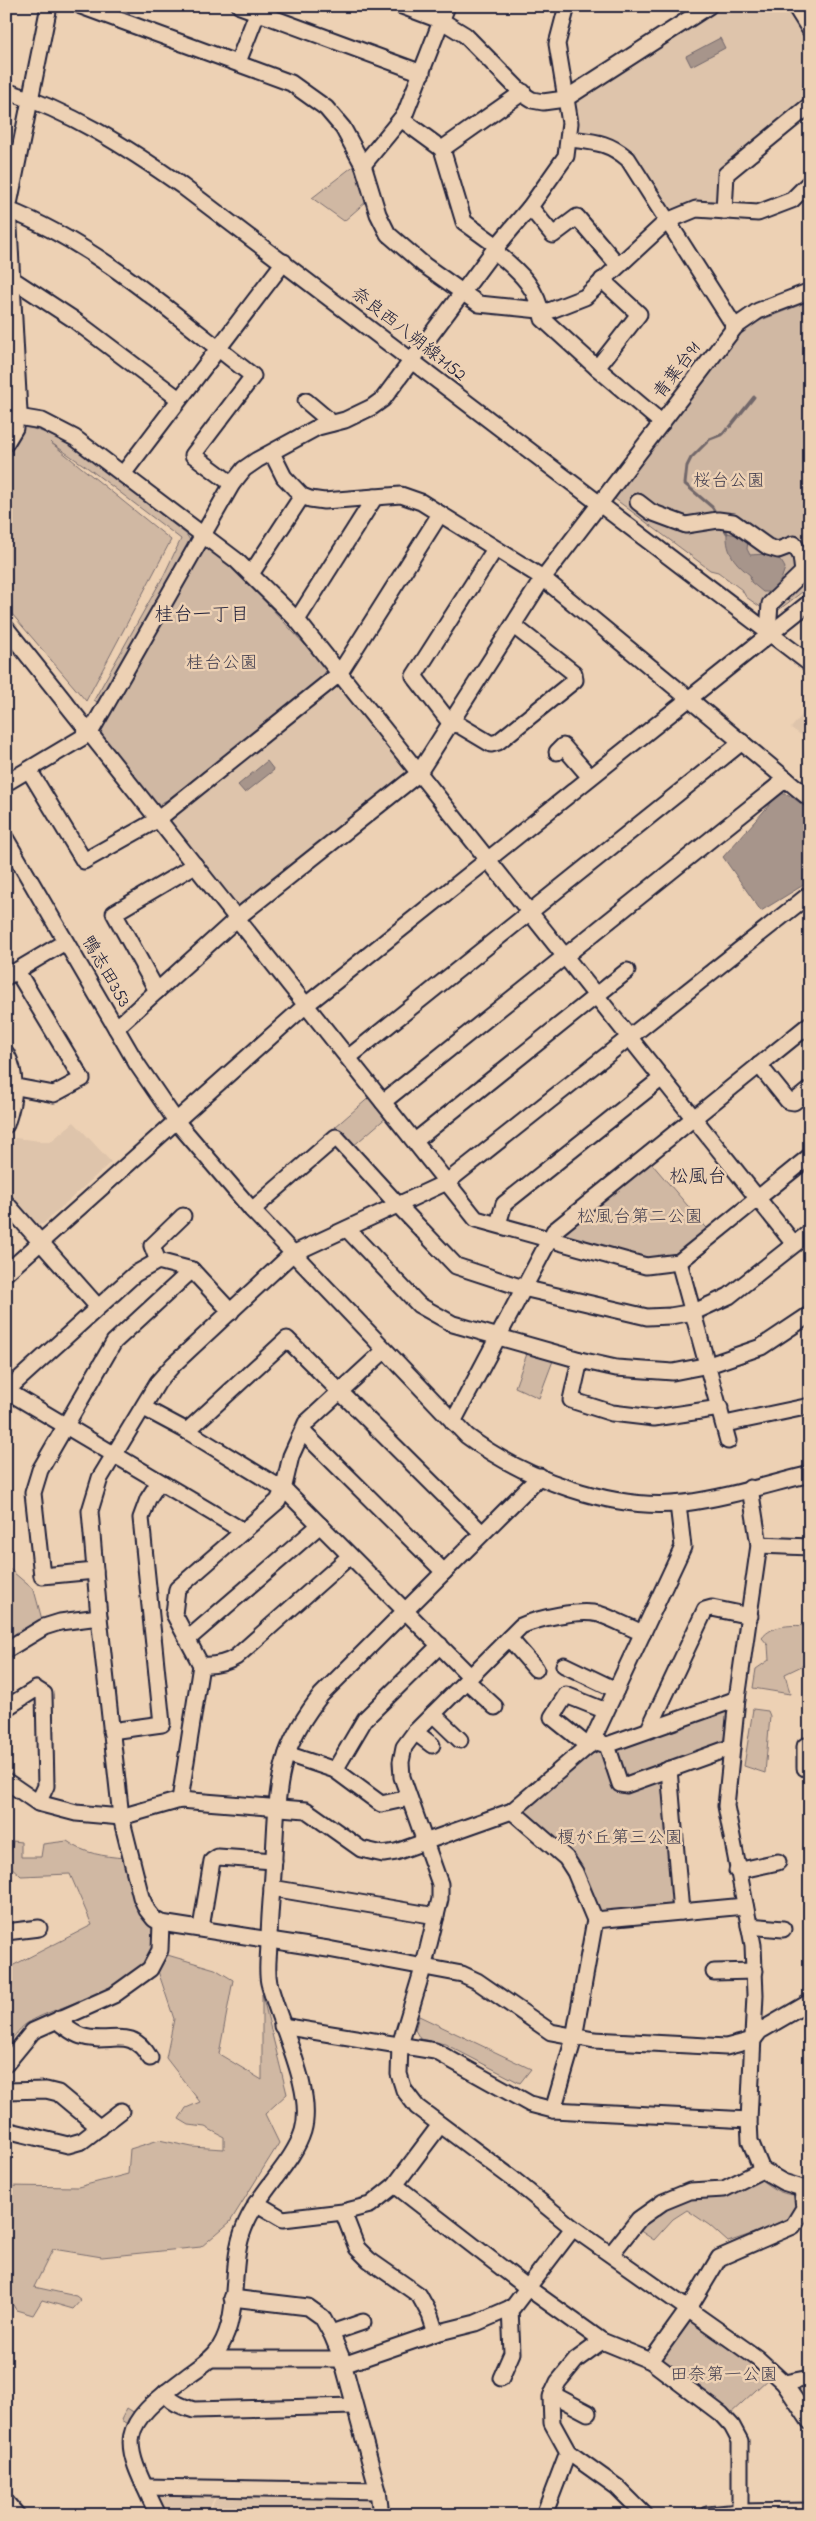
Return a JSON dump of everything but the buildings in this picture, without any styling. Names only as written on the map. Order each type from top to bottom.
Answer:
[{"type":"street","points":[[11,416],[19,412],[7,209],[49,6]]},
{"type":"street","points":[[80,6],[238,62],[291,83],[326,108],[343,128],[363,165],[378,214],[388,234],[424,266],[479,304],[549,311],[585,296],[667,222],[696,209],[758,213],[792,200],[810,182]]},
{"type":"street","points":[[240,6],[258,9],[422,73]]},
{"type":"street","points":[[402,6],[444,14],[523,92],[532,100],[543,102],[564,99],[709,6]]},
{"type":"street","points":[[6,783],[90,733],[232,484],[244,469],[318,427],[363,411],[383,399],[497,246],[530,207],[566,156],[570,139],[570,123],[564,99],[557,44],[567,6]]},
{"type":"street","points":[[796,6],[810,30]]},
{"type":"street","points":[[238,62],[258,9]]},
{"type":"street","points":[[363,165],[401,119],[422,73],[444,14]]},
{"type":"street","name":"奈良西八朔線7152","points":[[6,91],[63,113],[135,153],[284,262],[410,361],[600,504],[770,625],[810,664]]},
{"type":"street","points":[[442,148],[523,92]]},
{"type":"street","points":[[724,212],[726,174],[810,105]]},
{"type":"street","points":[[401,119],[442,148],[464,222],[497,246],[498,254],[524,275],[541,310],[543,319],[662,423]]},
{"type":"street","points":[[570,139],[603,143],[615,148],[628,158],[735,327]]},
{"type":"street","points":[[530,207],[553,235],[577,218],[618,265]]},
{"type":"street","points":[[7,209],[31,218],[110,265],[253,376],[193,455],[232,484]]},
{"type":"street","points":[[123,474],[284,262]]},
{"type":"street","points":[[597,368],[639,314],[602,280]]},
{"type":"street","points":[[10,285],[73,319],[179,399]]},
{"type":"street","name":"青葉台91","points":[[116,1028],[294,871],[418,774],[543,578],[735,327],[758,311],[810,291]]},
{"type":"street","points":[[306,401],[332,423]]},
{"type":"street","points":[[6,443],[15,428],[11,416]]},
{"type":"street","points":[[11,416],[42,421],[66,434],[123,474],[251,574],[297,620],[564,958],[695,1118],[794,1244]]},
{"type":"street","points":[[272,453],[284,477],[302,496],[324,501],[401,495],[421,502],[543,578],[810,799]]},
{"type":"street","points":[[251,574],[302,496]]},
{"type":"street","points":[[297,620],[375,497]]},
{"type":"street","points":[[638,502],[651,512],[686,525],[700,522],[733,522],[768,546],[778,550],[794,544],[801,556],[806,576],[770,604],[770,625]]},
{"type":"street","points":[[29,770],[84,861],[157,820],[340,674],[440,514]]},
{"type":"street","points":[[494,549],[414,676],[451,724],[459,726],[491,744],[498,742],[575,680],[574,673],[514,626]]},
{"type":"street","points":[[6,1273],[306,1005],[688,698],[770,625],[810,602]]},
{"type":"street","points":[[6,628],[157,820],[162,822],[383,1102],[416,1141],[476,1219],[646,1266],[679,1262],[810,1156]]},
{"type":"street","points":[[349,1057],[742,742]]},
{"type":"street","points":[[563,746],[590,777]]},
{"type":"street","points":[[383,1102],[786,779]]},
{"type":"street","name":"鴨志田353","points":[[6,838],[116,1028],[176,1121],[292,1254],[453,1422],[492,1455],[540,1476],[610,1500],[647,1505],[678,1504],[810,1474]]},
{"type":"street","points":[[157,991],[114,913],[195,865]]},
{"type":"street","points":[[809,901],[629,1038],[447,1182],[292,1254],[173,1365],[158,1382],[116,1456],[100,1478],[90,1511],[99,1617],[121,1817],[141,1897],[154,1919],[161,1923],[201,1928],[462,1974],[477,1981],[551,2032],[574,2038],[726,2047],[753,2040],[760,2031],[810,2002]]},
{"type":"street","points":[[10,1086],[54,1094],[82,1079],[12,974],[65,942]]},
{"type":"street","points":[[416,1141],[627,971]]},
{"type":"street","points":[[453,1422],[496,1337],[554,1231],[810,1024]]},
{"type":"street","points":[[6,1053],[12,1064],[10,1086],[15,1096],[6,1125]]},
{"type":"street","points":[[759,1066],[788,1100],[794,1102],[810,1090]]},
{"type":"street","points":[[498,1224],[504,1204],[662,1078]]},
{"type":"street","points":[[252,1210],[336,1137],[398,1206],[456,1266],[523,1288],[647,1317],[694,1312],[729,1296],[810,1232]]},
{"type":"street","points":[[6,1203],[98,1306]]},
{"type":"street","points":[[158,1261],[152,1246],[183,1216]]},
{"type":"street","points":[[347,1228],[419,1305],[453,1324],[580,1360],[628,1370],[673,1372],[709,1365],[761,1347],[809,1317]]},
{"type":"street","points":[[231,1312],[192,1270],[158,1261],[135,1274],[7,1391],[242,1531]]},
{"type":"street","points":[[679,1262],[709,1365],[728,1441]]},
{"type":"street","points":[[95,1571],[42,1576],[34,1493],[40,1470],[114,1342],[192,1270]]},
{"type":"street","points":[[187,1431],[287,1339],[482,1533]]},
{"type":"street","points":[[180,1800],[201,1665],[174,1614],[177,1589],[278,1501],[283,1490],[291,1456],[306,1424],[384,1351]]},
{"type":"street","points":[[580,1360],[570,1400],[612,1413],[654,1418],[720,1408]]},
{"type":"street","points":[[724,1424],[810,1406]]},
{"type":"street","points":[[144,1408],[187,1431],[283,1490],[406,1610],[495,1707]]},
{"type":"street","points":[[303,1432],[444,1572]]},
{"type":"street","points":[[158,2515],[133,2459],[131,2438],[135,2424],[143,2412],[210,2359],[222,2345],[228,2329],[243,2228],[256,2203],[299,2141],[305,2118],[305,2099],[268,1980],[277,1807],[280,1782],[287,1754],[296,1731],[321,1695],[540,1476]]},
{"type":"street","points":[[111,1731],[162,1724],[141,1518],[148,1500],[159,1482]]},
{"type":"street","points":[[651,2361],[689,2308],[719,2258],[793,2226],[804,2208],[806,2188],[783,2182],[762,2170],[750,2141],[749,2120],[755,1971],[749,1926],[726,1806],[737,1699],[759,1545],[750,1488]]},
{"type":"street","points":[[6,1782],[38,1803],[76,1813],[121,1817],[180,1800],[306,1810],[361,1849],[383,1854],[424,1843],[512,1811],[588,1746],[593,1739],[683,1547],[678,1504]]},
{"type":"street","points":[[188,1639],[320,1525]]},
{"type":"street","points":[[759,1545],[810,1547]]},
{"type":"street","points":[[201,1665],[214,1666],[227,1663],[236,1657],[350,1556]]},
{"type":"street","points":[[649,1728],[706,1610],[712,1608],[750,1616]]},
{"type":"street","points":[[643,1633],[597,1614],[579,1613],[530,1622],[521,1626],[415,1732],[404,1747],[400,1762],[409,1798],[440,1884],[440,1899],[424,1966],[400,2045],[399,2074],[404,2090],[417,2108],[573,2228],[689,2308],[757,2358],[784,2383],[810,2422]]},
{"type":"street","points":[[6,1650],[44,1627],[60,1622],[99,1617]]},
{"type":"street","points":[[509,1638],[536,1669]]},
{"type":"street","points":[[335,1770],[365,1719],[440,1645]]},
{"type":"street","points":[[564,1666],[616,1690]]},
{"type":"street","points":[[6,1708],[36,1688],[44,1694],[46,1786],[38,1803]]},
{"type":"street","points":[[588,1746],[552,1717],[566,1695],[606,1711]]},
{"type":"street","points":[[588,1746],[597,1742],[608,1744],[649,1728],[737,1699]]},
{"type":"street","points":[[433,1714],[460,1740]]},
{"type":"street","points":[[415,1732],[432,1745]]},
{"type":"street","points":[[608,1744],[620,1784],[626,1785],[732,1747]]},
{"type":"street","points":[[287,1754],[335,1770],[381,1804],[409,1798]]},
{"type":"street","points":[[669,1770],[682,1912]]},
{"type":"street","points":[[512,1811],[566,1858],[575,1872],[594,1920],[574,2038],[553,2110]]},
{"type":"street","points":[[201,1928],[212,1861],[218,1857],[274,1861]]},
{"type":"street","points":[[737,1871],[778,1862]]},
{"type":"street","points":[[272,1888],[436,1916]]},
{"type":"street","points":[[594,1920],[745,1906]]},
{"type":"street","points":[[6,2064],[33,2031],[114,1995],[150,1968],[160,1950],[161,1923]]},
{"type":"street","points":[[749,1926],[783,1929]]},
{"type":"street","points":[[6,1932],[39,1928]]},
{"type":"street","points":[[714,1972],[755,1971]]},
{"type":"street","points":[[60,2018],[61,2024],[83,2037],[132,2039],[139,2043],[150,2058]]},
{"type":"street","points":[[282,2026],[436,2051],[530,2104],[553,2110],[749,2120]]},
{"type":"street","points":[[6,2090],[46,2090],[58,2093],[100,2128],[82,2141],[68,2145],[6,2130]]},
{"type":"street","points":[[256,2203],[283,2219],[343,2212],[370,2205],[395,2185],[440,2125]]},
{"type":"street","points":[[611,2254],[639,2219],[663,2202],[690,2191],[724,2189],[762,2170]]},
{"type":"street","points":[[395,2185],[528,2288],[602,2342],[651,2361],[721,2414],[732,2426],[740,2441],[740,2512]]},
{"type":"street","points":[[343,2212],[357,2248],[369,2260],[419,2295],[430,2314],[436,2333]]},
{"type":"street","points":[[210,2359],[343,2362],[436,2333],[476,2323],[510,2308],[528,2288],[573,2228]]},
{"type":"street","points":[[232,2298],[308,2306],[322,2317],[343,2362],[378,2491],[381,2515]]},
{"type":"street","points":[[502,2378],[515,2355],[510,2308]]},
{"type":"street","points":[[331,2333],[363,2322]]},
{"type":"street","points":[[602,2342],[565,2370],[552,2394],[550,2410],[552,2423],[568,2452],[618,2487],[645,2515]]},
{"type":"street","points":[[784,2383],[810,2378]]},
{"type":"street","points":[[167,2394],[182,2406],[194,2410],[354,2406]]},
{"type":"street","points":[[552,2394],[588,2412]]},
{"type":"street","points":[[544,2515],[568,2452]]},
{"type":"street","points":[[145,2487],[378,2491]]},
{"type":"street","points":[[6,2502],[17,2515]]},
{"type":"street","points":[[707,2515],[740,2512],[810,2511]]},
{"type":"shaded area","points":[[723,6],[791,6],[810,36],[810,98],[728,165],[718,206],[666,210],[649,184],[579,129],[576,102]]},
{"type":"shaded area","points":[[720,38],[725,48],[691,66],[686,56]]},
{"type":"shaded area","points":[[727,533],[741,536],[748,541],[747,549],[750,555],[771,555],[779,559],[785,568],[777,592],[763,592],[751,582],[750,575],[732,557],[728,546]]},
{"type":"shaded area","points":[[333,688],[342,690],[405,769],[404,777],[242,905],[237,906],[171,823],[172,817]]},
{"type":"shaded area","points":[[810,706],[810,741],[791,728]]},
{"type":"shaded area","points":[[267,761],[274,770],[245,793],[238,785]]},
{"type":"shaded area","points":[[780,793],[789,795],[810,810],[810,881],[761,911],[723,857]]},
{"type":"shaded area","points":[[74,1122],[111,1162],[43,1224],[34,1225],[6,1193],[6,1152],[15,1138],[50,1142]]},
{"type":"shaded area","points":[[187,2492],[187,2498],[214,2498],[207,2515],[166,2515],[158,2498],[160,2493]]},
{"type":"shaded area","points":[[218,2494],[374,2498],[375,2515],[208,2515]]},
{"type":"green space","points":[[356,164],[367,201],[344,221],[312,198]]},
{"type":"green space","name":"桜台公園","points":[[810,301],[810,586],[772,615],[746,597],[742,590],[718,572],[710,570],[615,499],[732,341],[746,326]]},
{"type":"green space","points":[[23,427],[43,432],[86,455],[186,534],[190,540],[155,608],[137,635],[99,703],[94,700],[164,575],[181,539],[88,468],[50,442],[171,540],[86,701],[6,607],[6,454]]},
{"type":"green space","name":"桂台公園","points":[[206,546],[239,573],[327,669],[321,679],[167,800],[157,805],[147,792],[143,792],[102,737],[101,723]]},
{"type":"green space","points":[[372,1095],[388,1116],[352,1147],[335,1127]]},
{"type":"green space","name":"松風台第二公園","points":[[646,1157],[711,1233],[679,1262],[646,1266],[550,1239]]},
{"type":"green space","points":[[528,1351],[554,1358],[539,1398],[515,1387]]},
{"type":"green space","points":[[6,1566],[34,1590],[44,1627],[6,1650]]},
{"type":"green space","points":[[810,1626],[810,1662],[785,1674],[790,1694],[753,1688],[756,1669],[769,1660],[768,1645],[762,1638],[766,1633],[777,1628]]},
{"type":"green space","points":[[721,1708],[728,1714],[723,1745],[628,1780],[623,1777],[612,1747]]},
{"type":"green space","points":[[753,1709],[768,1711],[770,1716],[765,1773],[744,1766]]},
{"type":"green space","name":"榎が丘第三公園","points":[[597,1742],[620,1784],[669,1769],[681,1912],[595,1920],[575,1872],[512,1811]]},
{"type":"green space","points":[[13,1841],[21,1842],[21,1857],[41,1857],[43,1844],[67,1841],[87,1852],[124,1858],[153,1916],[155,1945],[146,1963],[130,1977],[109,1989],[42,2015],[26,2024],[6,2047],[6,1969],[92,1925],[70,1874],[21,1876],[8,1864]]},
{"type":"green space","points":[[164,1954],[215,1969],[233,1980],[219,2054],[262,2080],[262,1994],[287,2094],[265,2114],[279,2143],[230,2222],[201,2247],[102,2257],[53,2249],[34,2287],[76,2296],[81,2300],[73,2309],[42,2300],[33,2315],[16,2310],[6,2293],[6,2186],[78,2187],[128,2174],[130,2149],[159,2140],[192,2147],[224,2149],[224,2137],[205,2127],[189,2125],[179,2119],[186,2108],[200,2102],[166,2058],[174,2019],[158,1971]]},
{"type":"green space","points":[[419,2016],[531,2069],[520,2083],[445,2044],[420,2039],[415,2030]]},
{"type":"green space","points":[[757,2177],[780,2192],[796,2195],[799,2205],[789,2221],[728,2242],[709,2225],[687,2210],[673,2219],[654,2240],[636,2228],[667,2205]]},
{"type":"green space","name":"田奈第一公園","points":[[687,2319],[692,2319],[762,2370],[769,2378],[729,2415],[661,2361],[660,2358]]},
{"type":"green space","points":[[127,2408],[135,2413],[129,2425],[121,2420]]},
{"type":"waterway","points":[[730,427],[754,397]]},
{"type":"waterway","points":[[717,515],[712,507],[685,484],[687,466],[691,458],[710,439],[723,434],[727,429]]},
{"type":"waterway","points":[[722,525],[727,533]]},
{"type":"district","name":"桂台一丁目","points":[[202,615]]},
{"type":"district","name":"松風台","points":[[698,1177]]}]
